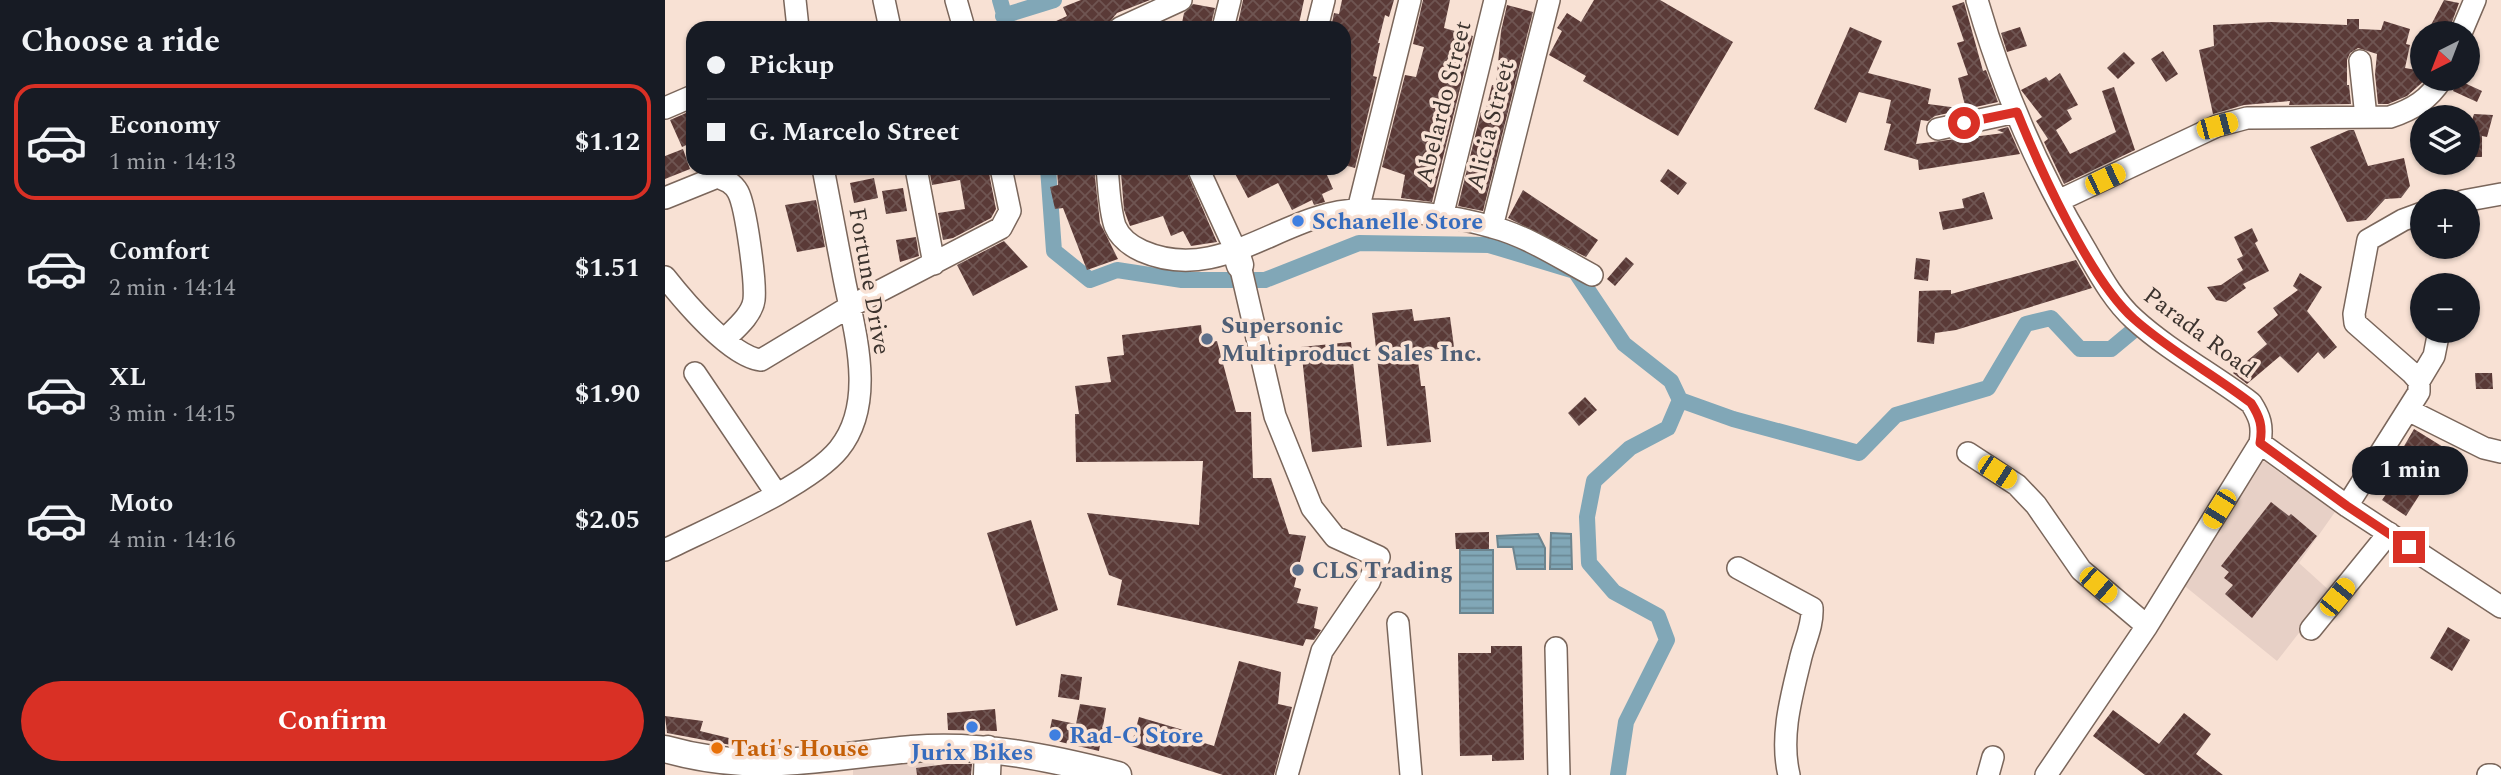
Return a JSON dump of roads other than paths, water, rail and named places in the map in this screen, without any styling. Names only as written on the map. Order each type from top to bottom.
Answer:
[{"type":"main road","points":[[665,749],[703,761],[743,765],[847,766],[914,749],[988,749],[1091,772],[1118,775]]},
{"type":"main road","points":[[987,775],[988,749]]},
{"type":"street","points":[[795,0],[797,21]]},
{"type":"street","points":[[884,0],[888,21]]},
{"type":"street","points":[[956,0],[962,21]]},
{"type":"street","points":[[1138,21],[1181,0]]},
{"type":"street","points":[[1225,21],[1230,0]]},
{"type":"street","points":[[1319,21],[1324,0]]},
{"type":"street","points":[[1358,210],[1410,0]]},
{"type":"street","name":"Abelardo Street","points":[[1442,217],[1495,0]]},
{"type":"street","name":"Alicia Street","points":[[1108,175],[1116,227],[1134,247],[1166,259],[1184,261],[1237,257],[1321,218],[1358,210],[1442,217],[1492,227],[1549,0]]},
{"type":"street","name":"Parada Road","points":[[1977,0],[1991,48],[2058,201],[2117,302],[2158,338],[2251,403],[2259,415],[2263,429],[2260,443]]},
{"type":"street","points":[[2467,21],[2476,0]]},
{"type":"street","points":[[2360,61],[2366,117]]},
{"type":"street","points":[[2058,201],[2227,123],[2247,118],[2390,117],[2412,110],[2434,91]]},
{"type":"street","points":[[665,108],[686,99]]},
{"type":"street","points":[[1938,129],[2017,112]]},
{"type":"street","name":"Fortune Drive","points":[[665,550],[809,476],[840,448],[853,423],[859,391],[859,353],[824,175]]},
{"type":"street","points":[[917,175],[934,264]]},
{"type":"street","points":[[665,278],[683,300],[725,339],[744,355],[761,360],[849,307],[1001,228],[1007,222],[1010,211],[1002,175]]},
{"type":"street","points":[[1202,175],[1237,257],[1275,416],[1312,508],[1335,537],[1379,557],[1369,582],[1322,651],[1287,775]]},
{"type":"street","points":[[665,198],[717,177],[730,181],[739,194],[752,264],[754,301],[746,317],[725,339]]},
{"type":"street","points":[[2480,198],[2501,194]]},
{"type":"street","points":[[2410,217],[2368,240],[2354,314],[2360,329],[2381,343],[2419,381]]},
{"type":"street","points":[[1492,227],[1523,238],[1592,275]]},
{"type":"street","points":[[2347,506],[2419,392],[2419,381],[2434,356],[2437,343]]},
{"type":"street","points":[[695,373],[776,493]]},
{"type":"street","points":[[2408,410],[2484,448],[2501,452]]},
{"type":"street","points":[[2051,774],[2147,626],[2260,443],[2347,506],[2501,607]]},
{"type":"street","points":[[1968,453],[2017,485],[2036,505],[2081,570],[2147,626]]},
{"type":"street","points":[[2311,629],[2389,533]]},
{"type":"street","points":[[1738,568],[1812,608],[1813,621],[1800,660],[1786,723],[1789,775]]},
{"type":"street","points":[[1398,623],[1411,775]]},
{"type":"street","points":[[1556,649],[1559,775]]},
{"type":"water","points":[[1551,533],[1571,534],[1572,569],[1550,569]]},
{"type":"water","points":[[1538,534],[1545,548],[1545,569],[1517,569],[1513,547],[1498,547],[1497,536]]},
{"type":"water","points":[[1460,550],[1493,550],[1493,613],[1460,613]]},
{"type":"waterway","points":[[1000,0],[1006,21]]},
{"type":"waterway","points":[[1003,16],[1054,0]]},
{"type":"waterway","points":[[1049,175],[1054,251],[1090,280],[1117,270],[1182,280],[1265,280],[1359,243],[1489,245],[1575,271],[1624,344],[1671,381],[1680,400],[1668,428],[1630,448],[1594,481],[1587,517],[1589,563],[1614,592],[1658,616],[1667,640],[1626,722],[1618,775]]},
{"type":"waterway","points":[[1680,400],[1733,419],[1859,453],[1896,415],[1988,388],[2026,324],[2051,318],[2080,349],[2111,349],[2135,329]]},
{"type":"place","name":"Schanelle Store","points":[[1298,221]]},
{"type":"place","name":"Supersonic Multiproduct Sales Inc.","points":[[1207,339]]},
{"type":"place","name":"CLS Trading","points":[[1298,570]]},
{"type":"place","name":"Jurix Bikes","points":[[972,727]]},
{"type":"place","name":"Rad-C Store","points":[[1055,735]]},
{"type":"place","name":"Tati's House","points":[[717,748]]}]
